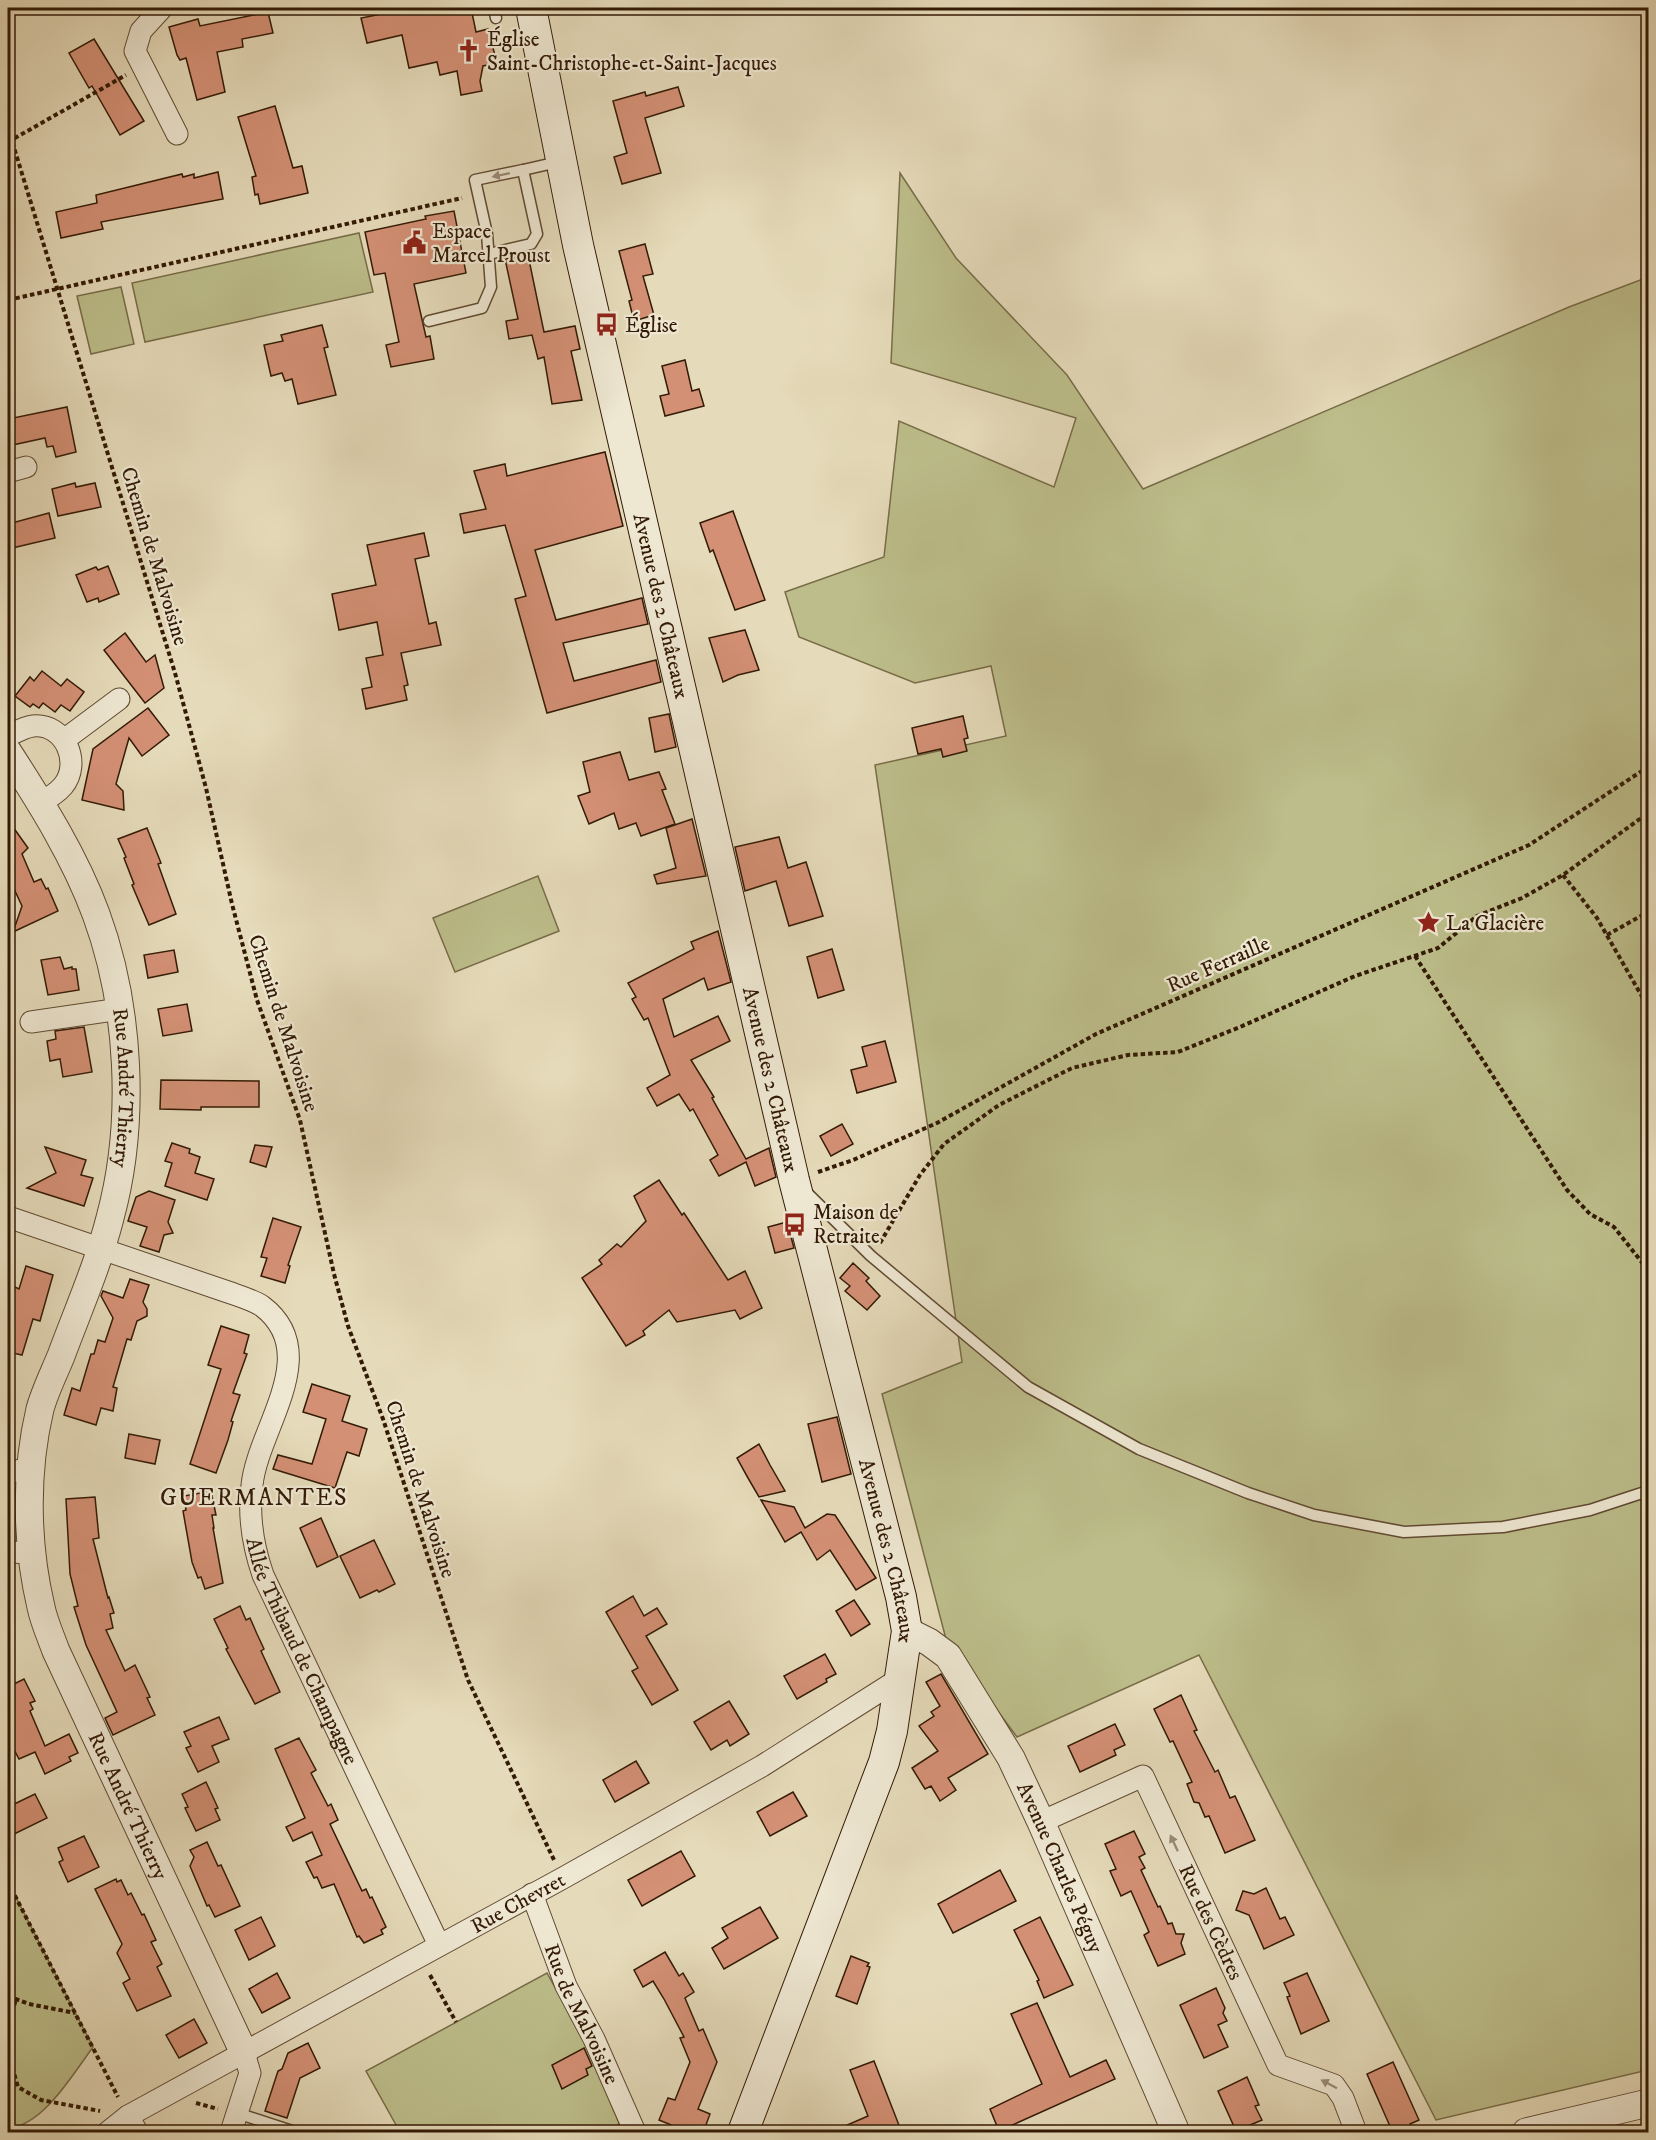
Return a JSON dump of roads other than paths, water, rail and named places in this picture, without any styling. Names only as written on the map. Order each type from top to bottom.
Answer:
[{"type":"main road","name":"Avenue des 2 Châteaux","points":[[531,8],[580,255],[794,1180],[901,1597],[907,1631],[892,1731],[884,1762],[742,2133]]},
{"type":"street","points":[[162,8],[141,31],[135,51],[177,134]]},
{"type":"street","points":[[64,740],[119,699]]},
{"type":"street","points":[[8,736],[22,728],[44,726],[56,732],[64,740],[72,760],[70,772],[64,785],[54,795],[40,802]]},
{"type":"street","name":"Rue André Thierry","points":[[12,769],[40,802],[96,913],[120,1009],[126,1130],[120,1175],[101,1250],[40,1408],[19,1471],[30,1509],[20,1552],[56,1651],[244,2053]]},
{"type":"street","points":[[31,1022],[120,1009]]},
{"type":"street","name":"Allée Thibaud de Champagne","points":[[8,1217],[240,1296],[262,1306],[279,1324],[287,1341],[289,1365],[285,1386],[259,1453],[252,1485],[251,1520],[254,1547],[263,1575],[439,1946]]},
{"type":"street","name":"Avenue Charles Péguy","points":[[907,1631],[929,1642],[948,1656],[1011,1758],[1176,2133]]},
{"type":"street","name":"Rue Chevret","points":[[108,2133],[132,2124],[167,2095],[762,1766],[899,1679]]},
{"type":"street","name":"Rue des Cèdres","points":[[1041,1822],[1143,1776],[1278,2065],[1334,2085],[1343,2098],[1356,2133]]},
{"type":"street","name":"Rue de Malvoisine","points":[[532,1894],[566,1986],[594,2039],[635,2133]]},
{"type":"street","points":[[234,2123],[250,2073],[244,2053]]},
{"type":"street","points":[[1526,2133],[1648,2103]]},
{"type":"lane","points":[[429,321],[482,308],[491,287],[487,234],[475,180],[561,161]]},
{"type":"lane","points":[[489,254],[531,244],[537,234],[523,170]]},
{"type":"lane","points":[[794,1180],[871,1256],[1028,1387],[1139,1449],[1248,1493],[1314,1515],[1404,1532],[1503,1527],[1590,1510],[1648,1491]]},
{"type":"lane","points":[[234,2123],[292,2131]]},
{"type":"place","name":"Église Saint-Christophe-et-Saint-Jacques","points":[[469,51]]},
{"type":"place","name":"Espace Marcel Proust","points":[[414,243]]},
{"type":"place","name":"Église","points":[[607,325]]},
{"type":"place","name":"La Glacière","points":[[1428,923]]},
{"type":"place","name":"Maison de Retraite","points":[[795,1224]]},
{"type":"district","name":"GUERMANTES","points":[[254,1497]]}]
